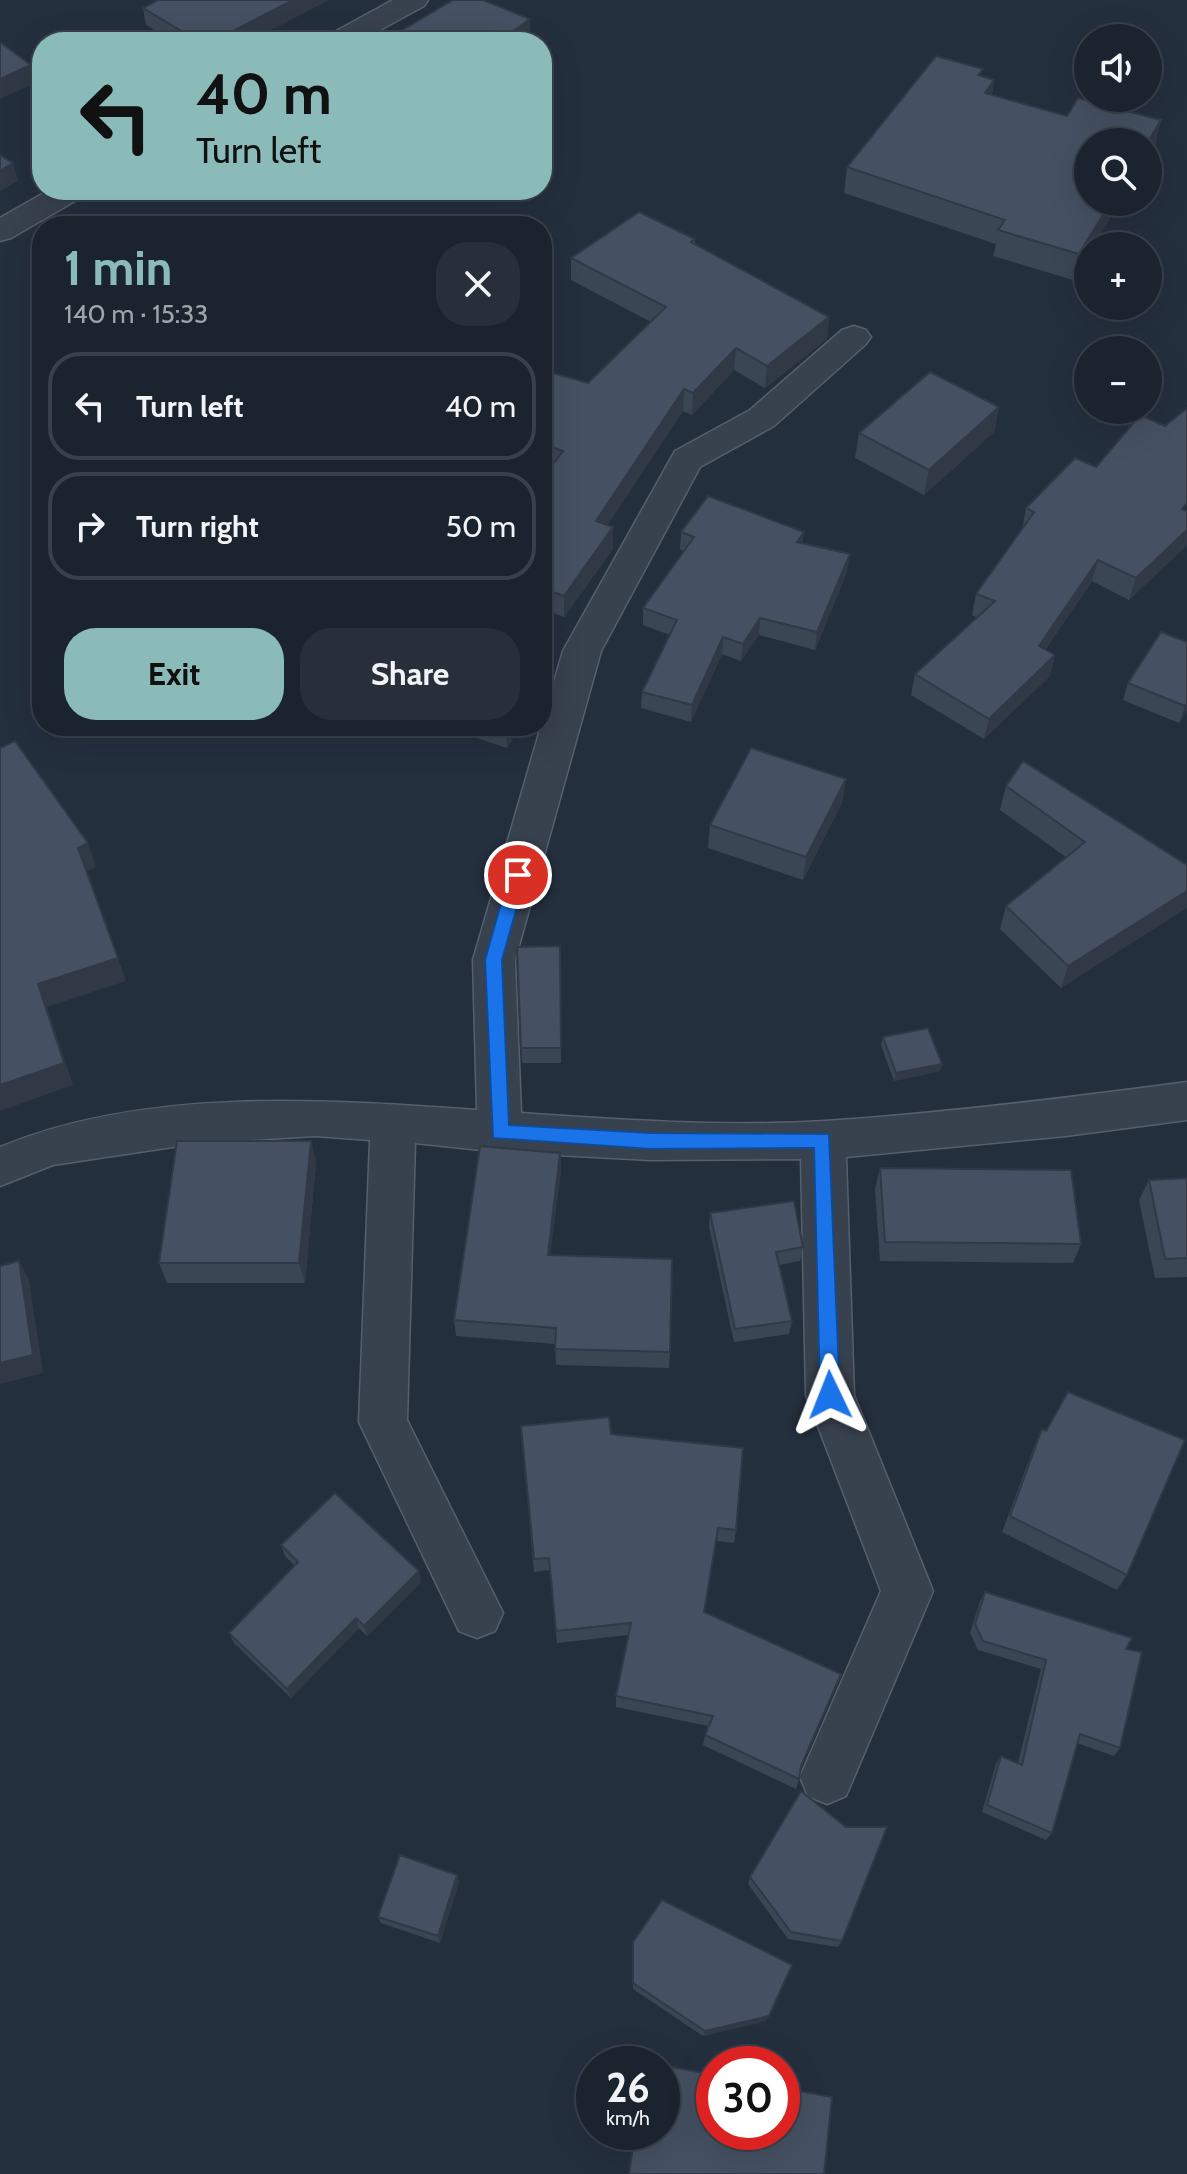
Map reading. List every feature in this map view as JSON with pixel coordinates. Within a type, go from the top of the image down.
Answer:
[{"type":"street","points":[[355,32],[414,0]]},
{"type":"street","points":[[0,231],[54,200]]},
{"type":"street","points":[[500,1133],[494,960],[582,651],[687,459],[762,418],[854,337]]},
{"type":"street","points":[[0,1167],[48,1147],[199,1124],[315,1117],[500,1133],[651,1141],[823,1140],[1066,1117],[1187,1101]]},
{"type":"street","points":[[393,1124],[383,1422],[477,1613]]},
{"type":"street","points":[[823,1140],[830,1395],[907,1591],[827,1777]]},
{"type":"building","points":[[158,0],[293,0],[231,32],[183,32],[143,8]]},
{"type":"building","points":[[453,0],[483,0],[530,19],[512,32],[399,32]]},
{"type":"building","points":[[0,42],[31,65],[0,79]]},
{"type":"building","points":[[936,56],[983,69],[978,75],[994,80],[985,93],[1067,116],[1074,105],[1074,112],[1131,112],[1161,120],[1156,128],[1074,128],[1074,216],[1102,216],[1093,232],[1074,232],[1074,253],[998,230],[1005,220],[847,167]]},
{"type":"building","points":[[0,155],[13,163],[0,171]]},
{"type":"building","points":[[639,212],[695,239],[691,242],[829,317],[767,366],[736,348],[693,393],[684,389],[596,521],[613,527],[564,596],[552,592],[552,465],[563,451],[552,447],[552,373],[588,383],[666,307],[571,258]]},
{"type":"building","points":[[930,372],[999,407],[929,470],[859,433]]},
{"type":"building","points":[[1187,408],[1187,503],[1182,509],[1187,511],[1187,530],[1136,578],[1098,560],[1039,646],[1055,655],[989,719],[915,674],[995,601],[976,594],[1034,512],[1026,508],[1075,458],[1096,467],[1132,424],[1165,426]]},
{"type":"building","points":[[708,496],[804,532],[797,542],[850,554],[817,632],[760,618],[743,644],[723,637],[692,705],[642,692],[677,620],[643,608],[694,537],[681,532]]},
{"type":"building","points":[[1161,632],[1187,642],[1185,706],[1128,683]]},
{"type":"building","points":[[15,741],[88,843],[78,848],[118,958],[38,984],[64,1063],[0,1085],[0,748]]},
{"type":"building","points":[[751,748],[846,779],[806,857],[710,825]]},
{"type":"building","points":[[1023,761],[1187,865],[1187,891],[1068,966],[1006,906],[1085,842],[1006,786]]},
{"type":"building","points":[[560,946],[561,1048],[521,1048],[517,947]]},
{"type":"building","points":[[928,1028],[942,1064],[896,1073],[883,1037]]},
{"type":"building","points":[[177,1141],[311,1141],[299,1263],[159,1263]]},
{"type":"building","points":[[480,1146],[560,1153],[548,1255],[672,1259],[670,1352],[555,1349],[556,1328],[454,1320]]},
{"type":"building","points":[[880,1168],[1071,1170],[1081,1244],[885,1242]]},
{"type":"building","points":[[1187,1178],[1187,1258],[1165,1259],[1149,1180]]},
{"type":"building","points":[[794,1201],[803,1247],[776,1252],[792,1321],[735,1329],[710,1213]]},
{"type":"building","points":[[19,1261],[33,1355],[0,1363],[0,1266]]},
{"type":"building","points":[[1068,1392],[1185,1440],[1127,1575],[1010,1516],[1042,1429],[1046,1431]]},
{"type":"building","points":[[609,1417],[611,1434],[743,1448],[736,1530],[718,1528],[704,1612],[841,1674],[801,1766],[799,1779],[705,1735],[713,1716],[616,1696],[631,1623],[556,1631],[549,1558],[534,1559],[521,1426]]},
{"type":"building","points":[[335,1493],[419,1571],[364,1626],[356,1618],[287,1689],[229,1633],[298,1562],[281,1545]]},
{"type":"building","points":[[985,1592],[1132,1638],[1126,1649],[1142,1652],[1120,1748],[1080,1734],[1052,1833],[987,1805],[1001,1756],[1022,1765],[1046,1660],[983,1641],[975,1624]]},
{"type":"building","points":[[801,1791],[846,1827],[887,1827],[842,1941],[791,1932],[750,1877]]},
{"type":"building","points":[[400,1855],[457,1875],[438,1936],[378,1917]]},
{"type":"building","points":[[662,1900],[792,1965],[769,2016],[705,2031],[633,1983],[633,1942]]},
{"type":"building","points":[[680,2068],[696,2072],[696,2150],[800,2150],[800,2091],[832,2097],[824,2174],[629,2174],[632,2150],[680,2150]]},
{"type":"route","points":[[518,875],[494,960],[500,1133],[651,1141],[823,1140],[830,1395]]}]
